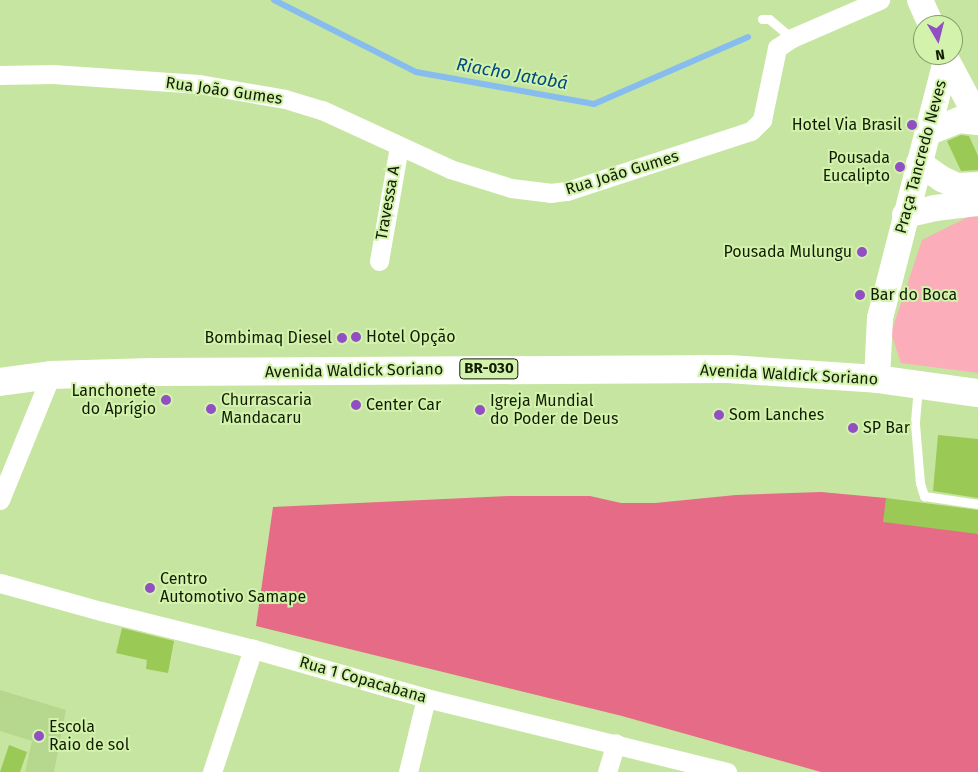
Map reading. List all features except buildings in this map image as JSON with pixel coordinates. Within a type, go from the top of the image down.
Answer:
[{"type":"main road","points":[[920,0],[927,15]]},
{"type":"main road","name":"Praça Tancredo Neves","points":[[864,378],[943,65]]},
{"type":"main road","name":"Praça Tancredo Neves","points":[[949,65],[978,121]]},
{"type":"main road","points":[[927,133],[959,120],[970,119],[978,121]]},
{"type":"main road","points":[[919,163],[957,186],[978,185]]},
{"type":"main road","points":[[905,215],[935,208],[978,203]]},
{"type":"main road","name":"Avenida Waldick Soriano","points":[[0,382],[51,375],[496,369],[728,369],[864,378],[978,393]]},
{"type":"street","name":"Rua João Gumes","points":[[0,75],[53,74],[199,84],[285,99],[322,110],[450,169],[511,188],[550,194],[568,191],[751,131],[762,120],[777,48],[787,34],[880,0]]},
{"type":"street","name":"Travessa A","points":[[379,261],[389,189],[399,146]]},
{"type":"street","points":[[0,500],[51,375]]},
{"type":"street","name":"Rua 1 Copacabana","points":[[0,583],[101,611],[253,649],[426,698],[616,743],[727,772]]},
{"type":"street","points":[[212,772],[253,649]]},
{"type":"street","points":[[408,772],[426,698]]},
{"type":"street","points":[[607,772],[616,743]]},
{"type":"lane","points":[[766,19],[787,34]]},
{"type":"lane","points":[[918,385],[915,424],[920,483],[924,496],[978,504]]},
{"type":"shaded area","points":[[972,215],[978,217],[978,373],[901,363],[891,333],[922,240]]},
{"type":"shaded area","points":[[821,492],[886,498],[978,534],[978,772],[821,772],[622,716],[256,626],[273,507],[508,496],[590,496],[621,503],[655,503],[736,495]]},
{"type":"shaded area","name":"Escola Raio de sol","points":[[0,690],[66,710],[54,772],[25,772],[32,741],[0,731]]},
{"type":"waterway","name":"Riacho Jatobá","points":[[274,0],[416,72],[594,104],[748,37]]},
{"type":"place","name":"Hotel Via Brasil","points":[[912,125]]},
{"type":"place","name":"Pousada Eucalipto","points":[[900,167]]},
{"type":"place","name":"Pousada Mulungu","points":[[862,252]]},
{"type":"place","name":"Bar do Boca","points":[[860,295]]},
{"type":"place","name":"Hotel Opção","points":[[356,337]]},
{"type":"place","name":"Bombimaq Diesel","points":[[342,338]]},
{"type":"place","name":"Lanchonete do Aprígio","points":[[166,400]]},
{"type":"place","name":"Center Car","points":[[356,405]]},
{"type":"place","name":"Churrascaria Mandacaru","points":[[211,409]]},
{"type":"place","name":"Igreja Mundial do Poder de Deus","points":[[480,410]]},
{"type":"place","name":"Som Lanches","points":[[719,415]]},
{"type":"place","name":"SP Bar","points":[[853,428]]},
{"type":"place","name":"Centro Automotivo Samape","points":[[150,588]]},
{"type":"place","name":"Escola Raio de sol","points":[[39,736]]}]
